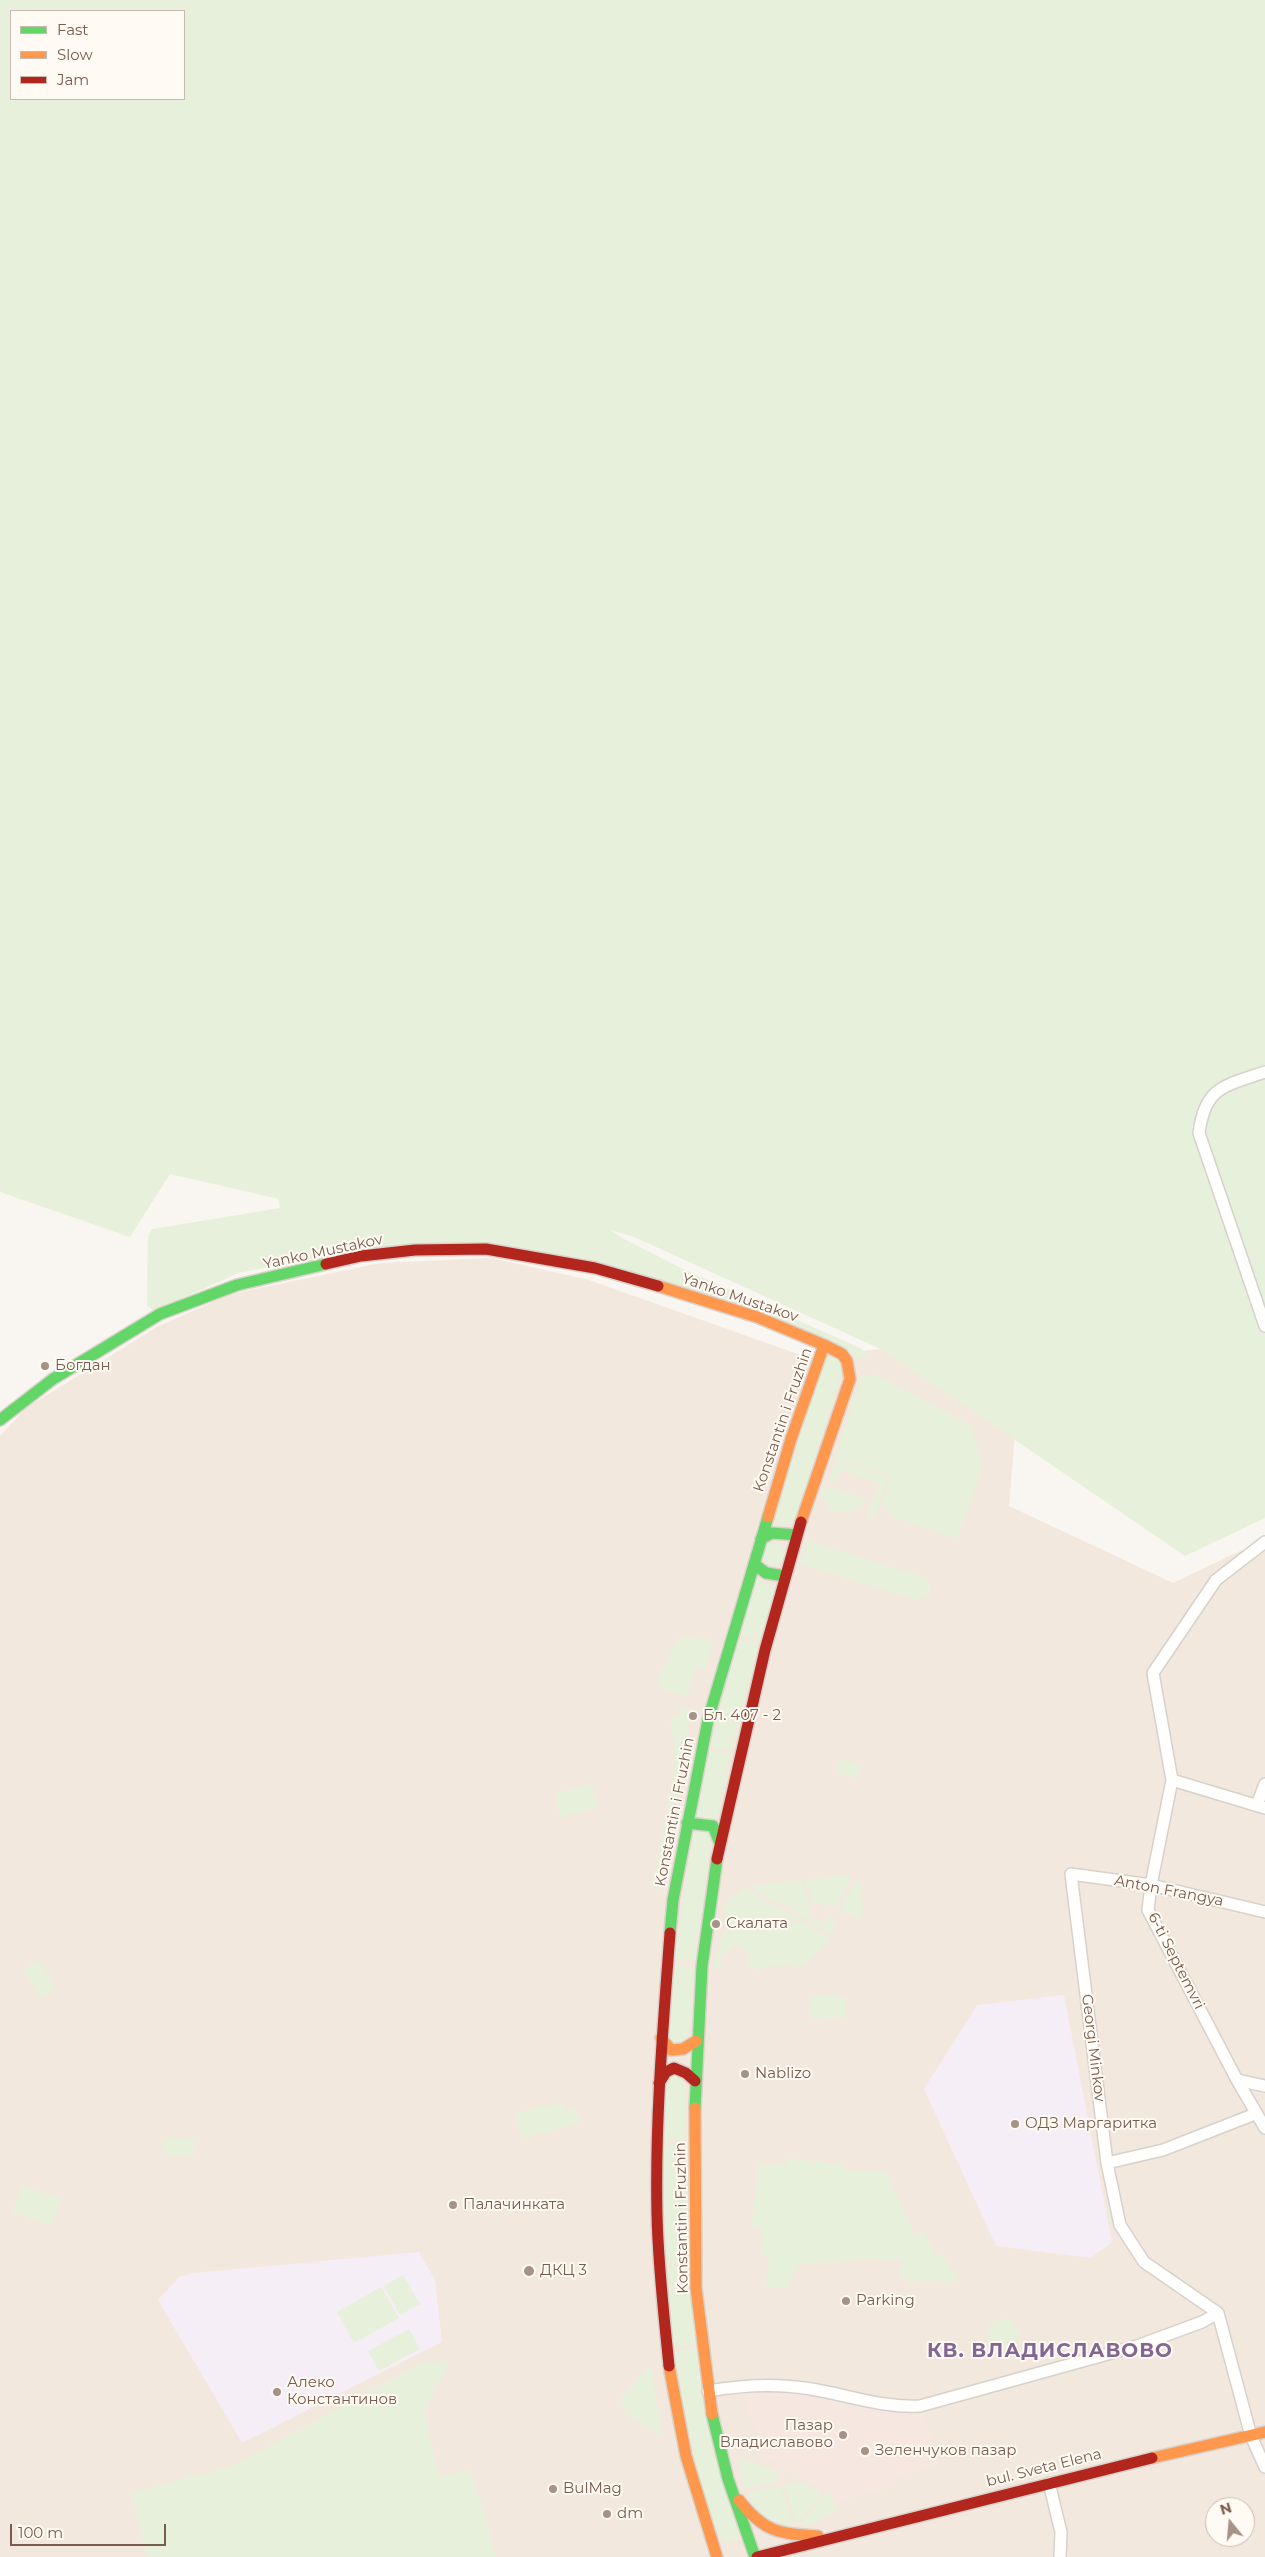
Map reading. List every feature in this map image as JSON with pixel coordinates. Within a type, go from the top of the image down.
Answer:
[{"type":"street","points":[[1265,1072],[1214,1092],[1202,1111],[1199,1132],[1265,1326]]},
{"type":"street","name":"Yanko Mustakov","points":[[0,1420],[53,1379],[160,1314],[236,1285],[361,1256],[415,1250],[486,1249],[595,1268],[757,1317],[824,1345]]},
{"type":"street","name":"Konstantin i Fruzhin","points":[[717,2557],[691,2479],[670,2375],[658,2240],[659,2083],[673,1900],[708,1720],[791,1439],[824,1345],[842,1354],[847,1361],[850,1379],[785,1576],[719,1841],[707,1916],[696,2041],[696,2288],[708,2391],[733,2491],[756,2557]]},
{"type":"street","points":[[761,1539],[768,1534],[778,1532],[797,1535]]},
{"type":"street","points":[[778,1532],[790,1544],[792,1552]]},
{"type":"street","points":[[1265,1542],[1216,1580],[1154,1673],[1172,1780],[1261,1807],[1265,1784]]},
{"type":"street","points":[[754,1564],[766,1573],[785,1576]]},
{"type":"street","name":"6-ti Septemvri","points":[[1172,1780],[1151,1885],[1148,1910],[1255,2114],[1265,2128]]},
{"type":"street","points":[[687,1823],[713,1826],[719,1841]]},
{"type":"street","name":"Anton Frangya","points":[[1072,1874],[1151,1885],[1265,1912]]},
{"type":"street","name":"Georgi Minkov","points":[[1072,1874],[1107,2163],[1120,2225],[1144,2262],[1218,2313]]},
{"type":"street","points":[[661,2038],[671,2050],[683,2049],[696,2041]]},
{"type":"street","points":[[659,2083],[666,2072],[674,2068],[686,2073],[695,2081]]},
{"type":"street","points":[[1237,2080],[1265,2086]]},
{"type":"street","points":[[1107,2163],[1163,2150],[1255,2114]]},
{"type":"street","points":[[708,2391],[741,2385],[805,2388],[896,2407],[920,2406],[1137,2346],[1202,2322],[1218,2313],[1251,2436],[1265,2467]]},
{"type":"street","name":"bul. Sveta Elena","points":[[756,2557],[1049,2483],[1265,2432]]},
{"type":"street","points":[[1049,2483],[1061,2532],[1060,2557]]},
{"type":"street","points":[[733,2491],[761,2525],[778,2534],[832,2537]]},
{"type":"street","points":[[799,2557],[832,2537]]},
{"type":"shaded area","points":[[491,1258],[589,1280],[806,1357],[890,1348],[1015,1435],[1009,1506],[1173,1583],[1265,1539],[1265,2557],[0,2557],[0,1436],[26,1408],[157,1327],[231,1294],[381,1263]]},
{"type":"shaded area","name":"ОДЗ Маргаритка","points":[[1064,1995],[1112,2242],[1091,2258],[996,2246],[924,2089],[977,2005]]},
{"type":"shaded area","name":"Алеко Константинов","points":[[419,2252],[435,2280],[442,2342],[242,2443],[158,2300],[179,2277],[193,2273]]},
{"type":"shaded area","name":"Пазар Владиславово","points":[[768,2389],[803,2390],[870,2407],[925,2415],[938,2465],[894,2477],[896,2486],[836,2501],[832,2488],[825,2490],[762,2456],[744,2393]]},
{"type":"green space","points":[[0,0],[1265,0],[1265,1518],[1185,1556],[885,1351],[632,1236],[610,1230],[683,1269],[860,1348],[870,1356],[858,1359],[849,1351],[672,1287],[485,1247],[356,1251],[238,1273],[155,1311],[147,1306],[148,1236],[152,1229],[280,1208],[279,1199],[170,1174],[130,1237],[0,1192]]},
{"type":"green space","points":[[829,1356],[835,1356],[843,1368],[796,1518],[791,1523],[782,1524],[775,1517],[820,1364]]},
{"type":"green space","points":[[875,1374],[972,1426],[983,1467],[957,1539],[892,1516],[883,1503],[890,1475],[835,1458],[860,1380],[864,1376]]},
{"type":"green space","points":[[839,1461],[888,1477],[879,1508],[873,1518],[866,1516],[880,1483],[842,1470],[837,1482],[829,1478],[835,1462]]},
{"type":"green space","points":[[824,1486],[867,1499],[855,1510],[840,1512],[829,1510],[821,1496]]},
{"type":"green space","points":[[807,1541],[927,1578],[932,1589],[925,1598],[917,1600],[800,1564]]},
{"type":"green space","points":[[773,1543],[781,1546],[784,1554],[781,1562],[773,1565],[765,1562],[762,1554],[765,1546]]},
{"type":"green space","points":[[755,1578],[768,1586],[776,1586],[760,1639],[740,1636]]},
{"type":"green space","points":[[679,1637],[710,1639],[713,1645],[705,1668],[697,1666],[687,1696],[661,1689],[657,1679]]},
{"type":"green space","points":[[739,1641],[759,1642],[731,1751],[710,1746]]},
{"type":"green space","points":[[680,1705],[690,1709],[683,1769],[661,1891],[655,1889],[654,1879],[676,1760],[670,1718],[678,1717]]},
{"type":"green space","points":[[710,1751],[730,1754],[716,1823],[695,1820]]},
{"type":"green space","points":[[840,1759],[862,1765],[857,1779],[836,1772]]},
{"type":"green space","points":[[592,1785],[598,1808],[560,1817],[555,1793]]},
{"type":"green space","points":[[706,1829],[711,1838],[695,1961],[675,1958],[693,1834],[696,1830]]},
{"type":"green space","points":[[846,1875],[851,1879],[836,1907],[813,1903],[805,1880]]},
{"type":"green space","points":[[860,1879],[863,1911],[857,1921],[853,1914],[841,1913],[847,1894]]},
{"type":"green space","points":[[801,1880],[809,1902],[809,1916],[823,1923],[832,1915],[835,1924],[832,1935],[800,1915],[791,1907],[767,1898],[752,1886]]},
{"type":"green space","points":[[744,1887],[750,1889],[769,1904],[801,1919],[755,1918],[738,1922],[731,1927],[724,1925],[725,1904]]},
{"type":"green space","points":[[747,1921],[803,1922],[830,1938],[828,1944],[798,1970],[793,1964],[789,1967],[785,1962],[778,1968],[774,1964],[769,1968],[767,1965],[760,1971],[747,1967],[744,1963],[750,1957],[738,1943],[719,1959],[723,1964],[713,1972],[723,1931],[730,1932]]},
{"type":"green space","points":[[38,1960],[57,1987],[41,1998],[22,1970]]},
{"type":"green space","points":[[676,1965],[694,1968],[689,2036],[683,2043],[673,2042],[667,2034]]},
{"type":"green space","points":[[810,1995],[846,1997],[845,2019],[809,2017]]},
{"type":"green space","points":[[672,2075],[683,2078],[686,2085],[686,2139],[664,2141],[664,2084]]},
{"type":"green space","points":[[563,2103],[565,2111],[576,2108],[580,2124],[521,2138],[516,2112]]},
{"type":"green space","points":[[194,2138],[194,2155],[164,2156],[163,2139]]},
{"type":"green space","points":[[685,2144],[687,2263],[666,2264],[663,2145]]},
{"type":"green space","points":[[788,2158],[844,2165],[844,2170],[887,2173],[915,2235],[924,2231],[937,2256],[943,2254],[958,2281],[910,2282],[900,2277],[902,2260],[858,2258],[848,2262],[803,2263],[794,2273],[787,2288],[766,2288],[769,2257],[760,2256],[763,2229],[751,2227],[759,2163],[787,2165]]},
{"type":"green space","points":[[22,2186],[62,2199],[52,2225],[11,2212]]},
{"type":"green space","points":[[688,2265],[695,2344],[673,2347],[668,2267]]},
{"type":"green space","points":[[403,2275],[420,2304],[400,2315],[384,2286]]},
{"type":"green space","points":[[381,2287],[399,2318],[354,2343],[337,2312]]},
{"type":"green space","points":[[1003,2319],[1009,2320],[1014,2324],[1018,2329],[1018,2341],[1014,2346],[1009,2350],[1003,2351],[997,2350],[992,2346],[988,2341],[987,2335],[988,2329],[992,2324],[997,2320]]},
{"type":"green space","points":[[409,2329],[420,2349],[379,2371],[368,2351]]},
{"type":"green space","points":[[696,2348],[724,2489],[739,2535],[737,2541],[725,2543],[717,2531],[701,2483],[687,2422],[674,2351]]},
{"type":"green space","points":[[423,2362],[450,2362],[425,2409],[438,2477],[470,2470],[485,2513],[496,2557],[147,2557],[131,2493],[233,2466]]},
{"type":"green space","points":[[651,2365],[662,2437],[624,2412],[621,2397]]},
{"type":"green space","points":[[737,2457],[776,2471],[779,2481],[746,2489]]},
{"type":"green space","points":[[798,2482],[822,2493],[796,2524],[784,2485]]},
{"type":"green space","points":[[781,2486],[794,2527],[765,2517],[755,2507],[748,2493]]},
{"type":"green space","points":[[830,2493],[837,2511],[813,2523],[798,2525],[825,2494]]},
{"type":"traffic: fast","points":[[0,1420],[53,1379],[160,1314],[237,1285],[326,1264]]},
{"type":"traffic: fast","points":[[670,1933],[673,1900],[708,1720],[768,1517]]},
{"type":"traffic: fast","points":[[761,1539],[772,1533],[797,1535]]},
{"type":"traffic: fast","points":[[754,1564],[766,1573],[785,1576]]},
{"type":"traffic: fast","points":[[687,1823],[713,1826],[719,1841]]},
{"type":"traffic: fast","points":[[695,2108],[702,1966],[717,1859]]},
{"type":"traffic: fast","points":[[712,2414],[728,2479],[755,2557]]},
{"type":"traffic: slow","points":[[658,1286],[757,1317],[824,1345],[842,1354],[847,1361],[850,1379],[801,1522]]},
{"type":"traffic: slow","points":[[768,1517],[791,1439],[824,1345]]},
{"type":"traffic: slow","points":[[661,2038],[671,2050],[683,2049],[696,2041]]},
{"type":"traffic: slow","points":[[695,2108],[696,2288],[712,2414]]},
{"type":"traffic: slow","points":[[669,2366],[686,2456],[717,2557]]},
{"type":"traffic: slow","points":[[1152,2458],[1265,2432]]},
{"type":"traffic: slow","points":[[739,2500],[756,2519],[773,2529],[793,2534],[818,2536]]},
{"type":"traffic: jam","points":[[326,1264],[361,1256],[415,1250],[486,1249],[595,1268],[658,1286]]},
{"type":"traffic: jam","points":[[717,1859],[765,1650],[801,1522]]},
{"type":"traffic: jam","points":[[669,2366],[659,2252],[657,2144],[670,1933]]},
{"type":"traffic: jam","points":[[659,2083],[666,2072],[674,2068],[686,2073],[695,2081]]},
{"type":"traffic: jam","points":[[757,2557],[1152,2458]]},
{"type":"place","name":"Богдан","points":[[45,1366]]},
{"type":"place","name":"Бл. 407 - 2","points":[[693,1716]]},
{"type":"place","name":"Скалата","points":[[716,1924]]},
{"type":"place","name":"Nablizo","points":[[745,2074]]},
{"type":"place","name":"ОДЗ Маргаритка","points":[[1015,2124]]},
{"type":"place","name":"Палачинката","points":[[453,2205]]},
{"type":"place","name":"ДКЦ 3","points":[[529,2271]]},
{"type":"place","name":"Parking","points":[[846,2301]]},
{"type":"place","name":"Алеко Константинов","points":[[277,2392]]},
{"type":"place","name":"Пазар Владиславово","points":[[843,2435]]},
{"type":"place","name":"Зеленчуков пазар","points":[[865,2451]]},
{"type":"place","name":"BulMag","points":[[553,2489]]},
{"type":"place","name":"dm","points":[[607,2514]]},
{"type":"district","name":"КВ. ВЛАДИСЛАВОВО","points":[[1050,2351]]}]
